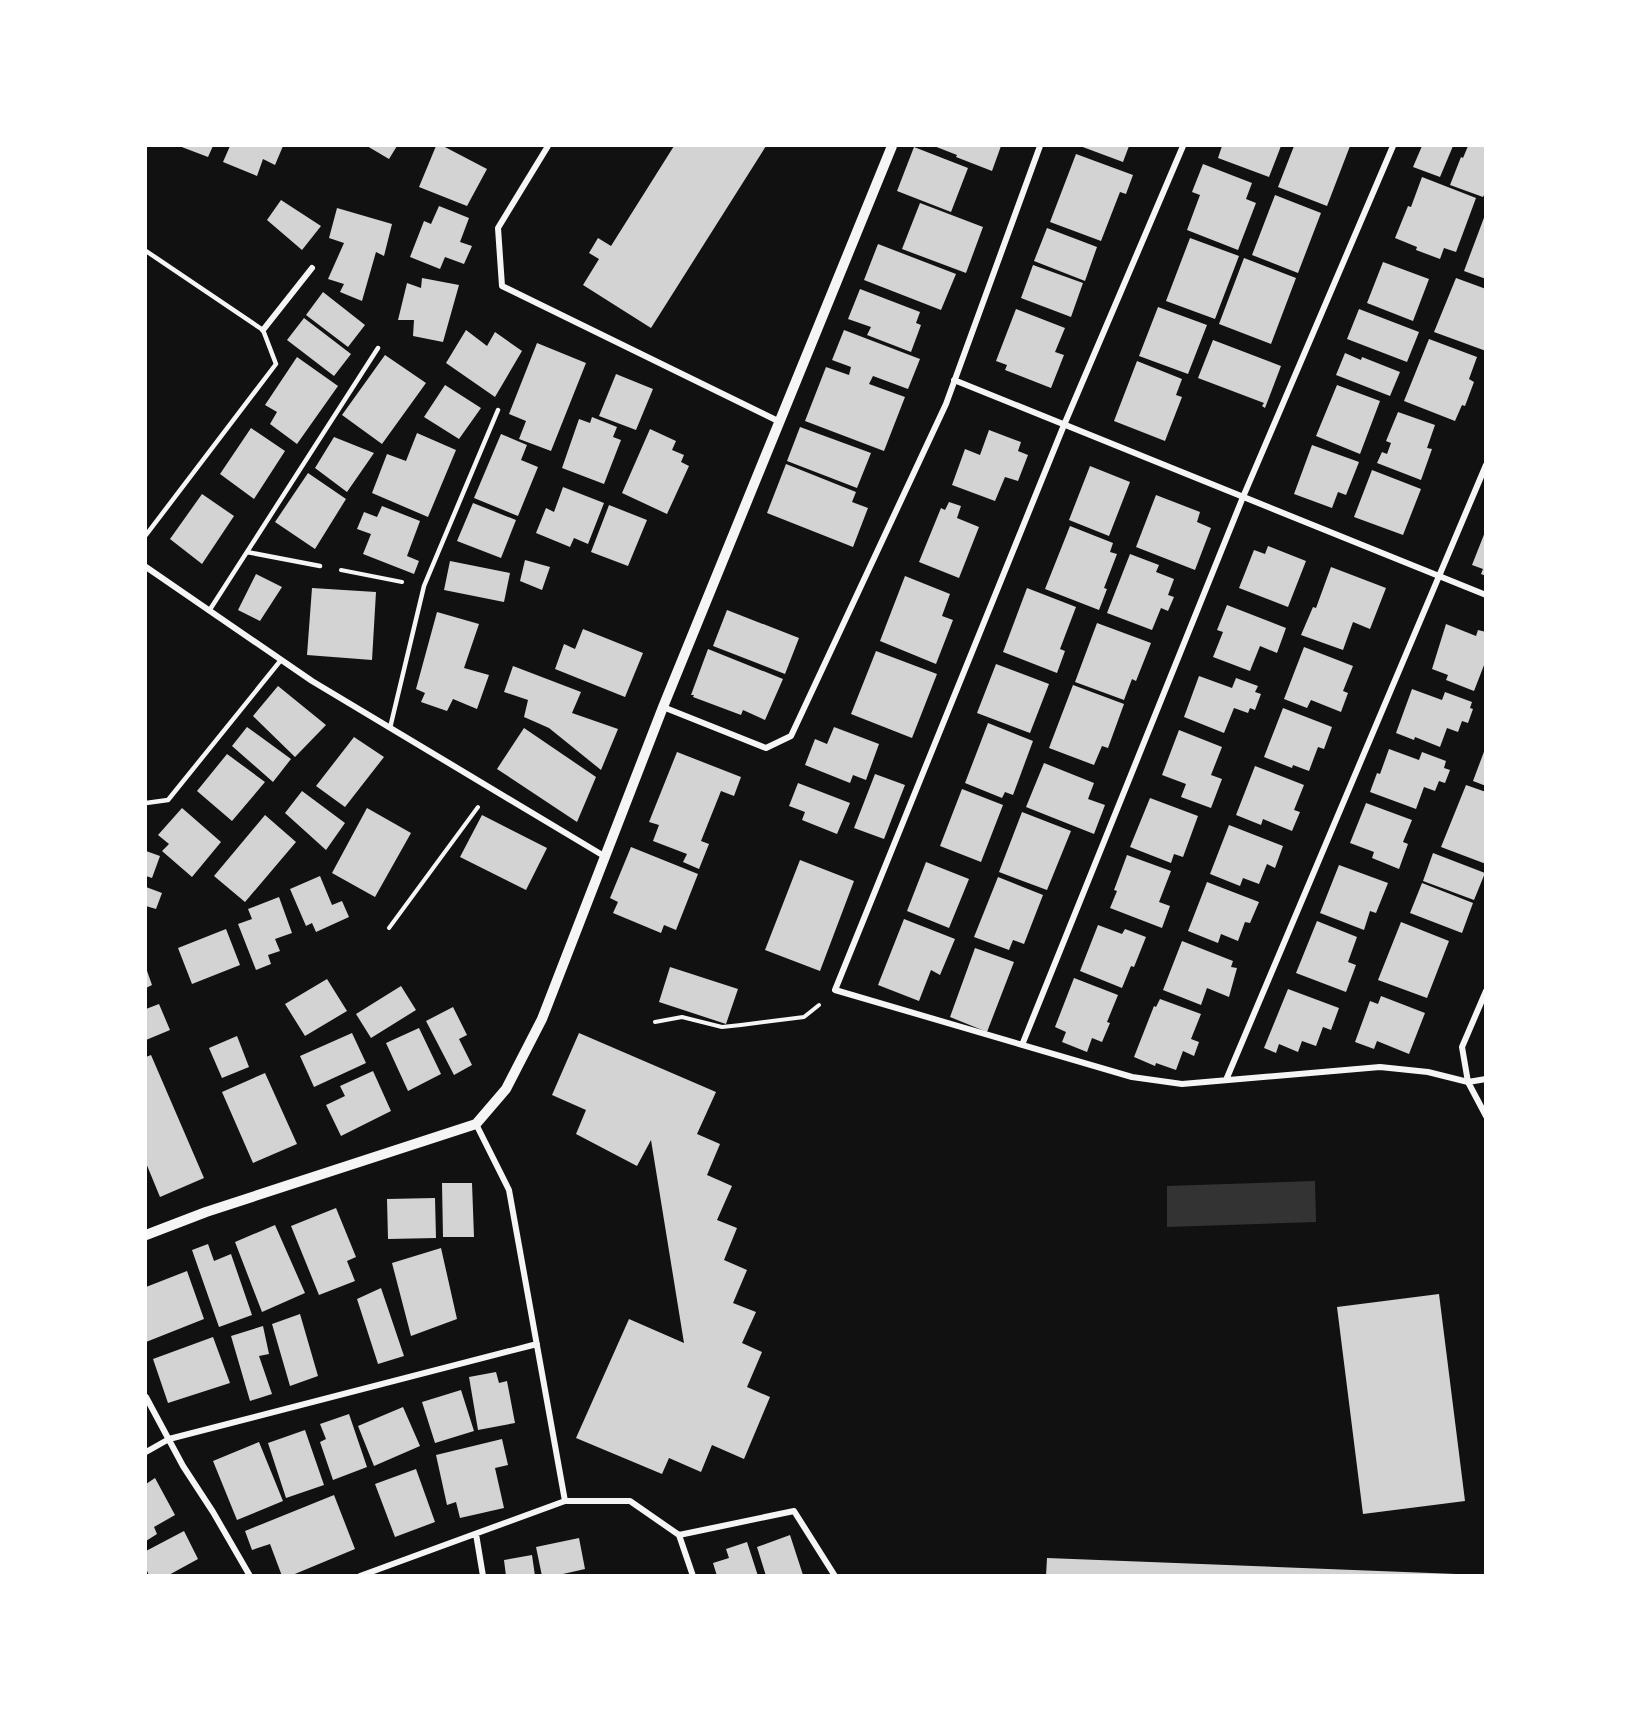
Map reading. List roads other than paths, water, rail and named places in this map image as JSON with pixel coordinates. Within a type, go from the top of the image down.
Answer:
[{"type":"street","points":[[548,146],[498,228],[502,286],[780,422]]},
{"type":"street","points":[[146,1235],[206,1212],[476,1124],[506,1089],[542,1019],[663,707],[892,146]]},
{"type":"street","points":[[663,707],[766,748],[791,736],[946,404],[1040,146]]},
{"type":"street","points":[[1183,146],[1064,424],[835,990],[1132,1077],[1182,1084],[1380,1067],[1428,1072],[1468,1082],[1485,1078]]},
{"type":"street","points":[[1022,1045],[1243,497],[1393,146]]},
{"type":"street","points":[[263,330],[312,268]]},
{"type":"street","points":[[954,380],[1485,595]]},
{"type":"street","points":[[1226,1080],[1485,465]]},
{"type":"street","points":[[146,567],[312,681],[604,856]]},
{"type":"street","points":[[1485,991],[1462,1047],[1468,1082],[1485,1116]]},
{"type":"street","points":[[476,1124],[509,1190],[565,1502]]},
{"type":"street","points":[[146,1452],[169,1439],[537,1344]]},
{"type":"street","points":[[146,1397],[250,1575]]},
{"type":"street","points":[[360,1575],[565,1502],[630,1501],[679,1535],[693,1575]]},
{"type":"street","points":[[679,1535],[794,1511],[835,1575]]},
{"type":"street","points":[[476,1534],[483,1575]]},
{"type":"lane","points":[[146,250],[263,330],[276,364],[146,535]]},
{"type":"lane","points":[[209,611],[378,348]]},
{"type":"lane","points":[[390,728],[424,586],[498,410]]},
{"type":"lane","points":[[247,552],[320,566]]},
{"type":"lane","points":[[146,803],[168,800],[281,660]]}]
